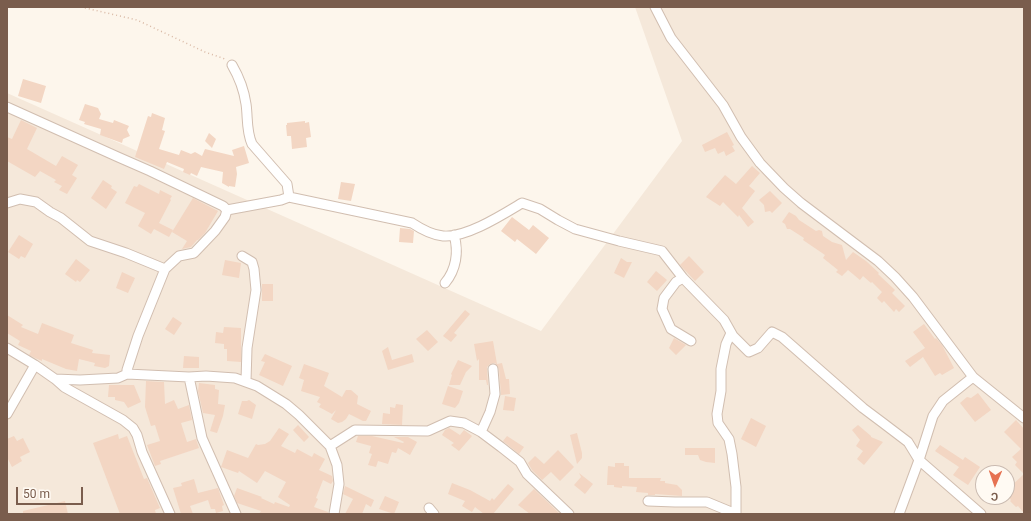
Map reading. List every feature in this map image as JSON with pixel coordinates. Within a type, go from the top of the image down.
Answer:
[{"type":"street","points":[[655,7],[671,38],[723,105],[741,136],[760,163],[801,203],[878,261],[895,277],[913,297],[973,377],[1024,418]]},
{"type":"street","points":[[232,65],[243,90],[246,104],[249,137],[252,144],[287,184],[289,197]]},
{"type":"street","points":[[8,109],[157,174],[223,206],[227,210]]},
{"type":"street","points":[[227,210],[281,200],[289,197],[412,223],[443,236],[464,232],[498,217],[522,203],[540,209],[575,228],[619,241],[662,251],[684,278],[724,320],[731,333],[749,352],[758,348],[772,332],[782,337],[882,424],[908,442],[919,460],[981,514]]},
{"type":"street","points":[[7,204],[20,199],[36,202],[61,218],[90,241],[126,253],[165,269]]},
{"type":"street","points":[[128,374],[127,370],[138,336],[165,269],[179,256],[194,253],[215,231],[225,217],[227,210]]},
{"type":"street","points":[[445,283],[450,277],[454,266],[456,243],[454,235]]},
{"type":"street","points":[[242,256],[252,262],[256,290],[247,348],[246,381]]},
{"type":"street","points":[[684,278],[676,282],[664,298],[662,309],[671,329],[691,341]]},
{"type":"street","points":[[648,501],[707,502],[736,514],[736,487],[732,454],[729,439],[718,423],[717,414],[721,391],[721,368],[726,344],[731,333]]},
{"type":"street","points":[[7,348],[35,365],[64,387],[123,420],[133,428],[137,435],[142,452],[170,514]]},
{"type":"street","points":[[7,414],[35,365]]},
{"type":"street","points":[[481,432],[490,412],[495,394],[493,369]]},
{"type":"street","points":[[55,379],[80,380],[118,378],[128,374],[189,377],[206,376],[235,378],[246,381],[271,394],[290,408],[330,446],[337,465],[339,479],[334,514]]},
{"type":"street","points":[[189,377],[202,438],[236,514]]},
{"type":"street","points":[[899,514],[933,416],[943,401],[973,377]]},
{"type":"street","points":[[330,446],[355,430],[428,431],[450,421],[464,423],[481,432],[520,462],[527,474],[569,514]]},
{"type":"path","points":[[80,7],[137,20],[205,52],[227,59],[232,65]]},
{"type":"shaded area","points":[[635,7],[1024,7],[1024,514],[7,514],[7,93],[541,331],[682,141]]},
{"type":"building","points":[[23,79],[46,86],[41,103],[18,96]]},
{"type":"building","points":[[85,104],[98,108],[101,114],[99,119],[113,123],[114,120],[129,126],[127,130],[130,136],[123,139],[122,143],[100,135],[101,129],[84,124],[85,122],[79,120]]},
{"type":"building","points":[[152,113],[165,118],[162,130],[165,131],[159,149],[179,155],[181,150],[191,154],[195,152],[202,156],[205,149],[234,156],[232,150],[244,146],[249,163],[236,167],[237,174],[235,187],[229,187],[222,183],[223,172],[201,167],[197,176],[191,173],[190,175],[183,172],[184,169],[167,162],[164,169],[135,157],[148,116],[151,117]]},
{"type":"building","points":[[21,120],[37,128],[27,149],[56,166],[62,156],[78,165],[72,175],[77,178],[67,194],[59,190],[62,186],[54,182],[56,180],[40,171],[35,177],[7,161],[7,137],[12,139]]},
{"type":"building","points":[[305,121],[305,123],[309,122],[311,137],[306,138],[307,147],[292,149],[291,136],[287,136],[286,125],[287,123]]},
{"type":"building","points":[[727,132],[734,145],[732,146],[735,151],[726,156],[724,151],[718,154],[715,148],[705,152],[702,145]]},
{"type":"building","points":[[209,133],[216,139],[212,148],[205,141]]},
{"type":"building","points":[[752,166],[760,173],[749,186],[755,191],[742,208],[754,222],[748,227],[739,215],[738,217],[723,202],[720,206],[706,197],[725,175],[736,184]]},
{"type":"building","points":[[103,180],[112,186],[111,188],[117,192],[106,209],[91,198]]},
{"type":"building","points":[[341,182],[355,184],[351,201],[338,199]]},
{"type":"building","points":[[139,184],[159,194],[160,190],[172,196],[159,223],[173,230],[169,237],[154,229],[151,234],[138,226],[145,213],[125,203],[134,186],[137,187]]},
{"type":"building","points":[[770,191],[782,203],[772,213],[770,211],[765,212],[764,205],[759,200]]},
{"type":"building","points":[[193,198],[218,211],[205,233],[191,247],[182,249],[187,241],[172,232]]},
{"type":"building","points":[[789,212],[816,231],[822,231],[823,236],[832,242],[842,245],[846,260],[853,252],[866,261],[895,290],[892,293],[905,306],[899,312],[896,309],[894,312],[884,301],[882,303],[877,298],[882,292],[872,282],[871,283],[863,276],[860,280],[848,270],[842,276],[836,272],[838,270],[823,258],[825,255],[803,240],[804,238],[790,229],[787,229],[785,224],[782,222]]},
{"type":"building","points":[[512,217],[529,230],[533,225],[549,238],[536,254],[517,239],[515,242],[501,231]]},
{"type":"building","points":[[400,228],[414,231],[413,243],[399,242]]},
{"type":"building","points":[[19,235],[33,244],[25,258],[21,256],[19,259],[8,252]]},
{"type":"building","points":[[689,256],[704,272],[695,281],[680,265]]},
{"type":"building","points":[[621,258],[627,262],[632,262],[624,278],[614,273]]},
{"type":"building","points":[[76,259],[90,270],[80,282],[77,280],[76,282],[65,274]]},
{"type":"building","points":[[225,260],[241,263],[239,278],[222,275]]},
{"type":"building","points":[[656,271],[667,280],[657,291],[647,282]]},
{"type":"building","points":[[122,272],[135,278],[128,293],[116,288]]},
{"type":"building","points":[[262,284],[273,284],[273,301],[262,301]]},
{"type":"building","points":[[465,310],[470,314],[454,333],[457,335],[451,342],[443,336]]},
{"type":"building","points":[[7,315],[23,325],[21,327],[38,334],[42,323],[74,335],[71,343],[93,350],[92,353],[110,355],[109,366],[105,368],[94,366],[95,363],[79,359],[77,371],[66,369],[42,359],[42,361],[29,355],[31,351],[18,345],[20,341],[7,333]]},
{"type":"building","points":[[173,317],[182,323],[174,335],[165,329]]},
{"type":"building","points":[[924,324],[935,339],[936,338],[942,345],[954,368],[942,375],[940,373],[935,376],[923,357],[910,367],[905,361],[925,348],[913,332]]},
{"type":"building","points":[[224,327],[241,328],[241,362],[227,361],[227,349],[224,349],[224,344],[215,343],[216,332],[223,333]]},
{"type":"building","points":[[427,330],[438,342],[428,351],[416,339]]},
{"type":"building","points":[[674,338],[686,345],[676,355],[669,348]]},
{"type":"building","points":[[493,341],[497,364],[502,363],[506,379],[509,379],[510,394],[501,395],[499,369],[495,363],[490,364],[487,367],[488,385],[486,380],[479,380],[479,359],[477,361],[474,344]]},
{"type":"building","points":[[388,347],[392,360],[412,354],[414,362],[388,370],[382,351]]},
{"type":"building","points":[[265,354],[292,366],[283,386],[259,375],[265,362],[261,361]]},
{"type":"building","points":[[184,356],[199,357],[199,368],[183,368]]},
{"type":"building","points":[[458,360],[472,366],[466,372],[460,385],[449,385],[451,374]]},
{"type":"building","points":[[304,364],[329,373],[324,386],[342,397],[346,390],[351,390],[358,396],[357,404],[371,411],[366,421],[349,414],[342,422],[338,423],[331,419],[336,410],[332,414],[319,407],[321,404],[317,402],[320,397],[301,391],[304,380],[299,378]]},
{"type":"building","points":[[146,381],[164,382],[165,404],[174,400],[178,409],[189,405],[192,420],[181,423],[187,442],[196,439],[199,448],[160,461],[161,464],[155,466],[147,445],[160,441],[155,425],[151,426],[145,407]]},
{"type":"building","points":[[199,383],[215,385],[215,389],[219,390],[218,404],[225,405],[217,433],[210,431],[215,415],[203,413],[198,391]]},
{"type":"building","points":[[109,385],[134,385],[141,402],[128,408],[124,402],[115,400],[115,397],[108,397]]},
{"type":"building","points":[[448,386],[463,391],[459,403],[455,408],[442,404]]},
{"type":"building","points":[[978,393],[991,410],[975,422],[960,403],[967,397],[971,398]]},
{"type":"building","points":[[505,396],[516,398],[514,411],[503,410]]},
{"type":"building","points":[[249,400],[256,405],[252,419],[238,414],[242,401]]},
{"type":"building","points":[[396,404],[403,405],[402,425],[382,424],[383,413],[390,414],[390,407],[395,408]]},
{"type":"building","points":[[751,418],[766,426],[756,447],[741,439]]},
{"type":"building","points":[[1016,420],[1024,429],[1024,474],[1015,465],[1017,462],[1012,457],[1021,449],[1004,432]]},
{"type":"building","points":[[298,425],[309,437],[304,442],[293,430]]},
{"type":"building","points":[[858,425],[871,437],[883,442],[864,465],[857,459],[863,451],[856,446],[860,440],[852,430]]},
{"type":"building","points":[[279,428],[289,434],[281,446],[295,453],[297,449],[312,457],[314,453],[325,459],[319,470],[332,476],[333,481],[331,484],[323,480],[316,498],[318,499],[314,507],[328,512],[328,514],[259,514],[261,511],[237,503],[234,496],[237,488],[262,497],[261,498],[274,504],[275,502],[289,507],[290,505],[278,497],[286,482],[265,471],[257,483],[239,471],[238,473],[221,467],[227,450],[248,458],[256,444],[265,444],[270,441]]},
{"type":"building","points":[[449,428],[460,435],[464,430],[472,436],[459,451],[451,445],[454,443],[442,435],[445,430]]},
{"type":"building","points":[[577,433],[582,458],[577,464],[570,435]]},
{"type":"building","points":[[118,434],[119,439],[127,436],[144,479],[147,478],[160,508],[155,510],[156,514],[120,514],[93,443]]},
{"type":"building","points":[[14,436],[17,441],[23,438],[30,452],[20,457],[22,461],[12,467],[7,457],[7,439]]},
{"type":"building","points":[[358,436],[372,436],[403,443],[404,442],[394,437],[408,437],[417,442],[410,455],[398,448],[396,453],[392,452],[388,464],[378,461],[376,467],[368,465],[372,454],[369,453],[371,446],[356,442]]},
{"type":"building","points":[[507,436],[524,447],[519,454],[503,441]]},
{"type":"building","points":[[940,445],[963,460],[965,457],[977,465],[975,465],[975,474],[968,485],[953,475],[959,467],[935,451]]},
{"type":"building","points":[[685,448],[715,448],[715,463],[700,460],[698,455],[685,455]]},
{"type":"building","points":[[558,450],[574,467],[560,481],[551,472],[542,480],[532,470],[528,463],[535,456],[544,464]]},
{"type":"building","points":[[615,463],[624,463],[624,466],[629,466],[629,478],[661,478],[660,481],[677,485],[682,490],[682,496],[655,494],[648,495],[648,493],[636,492],[637,487],[622,486],[622,488],[614,487],[614,485],[607,485],[608,466],[615,467]]},
{"type":"building","points":[[579,473],[593,484],[585,494],[574,485],[581,477]]},
{"type":"building","points":[[1024,474],[1024,513],[1018,506],[1016,507],[1014,505],[1015,482]]},
{"type":"building","points":[[194,479],[198,493],[218,488],[224,505],[222,506],[223,511],[216,513],[215,509],[211,509],[208,500],[190,506],[193,514],[181,514],[173,488],[182,486],[181,483]]},
{"type":"building","points":[[452,483],[470,490],[490,501],[492,498],[494,500],[508,484],[514,489],[493,514],[484,514],[475,507],[472,512],[462,506],[465,501],[448,494]]},
{"type":"building","points":[[345,486],[374,500],[371,507],[366,504],[362,514],[345,514],[353,499],[343,494]]},
{"type":"building","points":[[534,489],[560,514],[530,514],[518,505]]},
{"type":"building","points":[[385,496],[399,502],[394,514],[379,509]]},
{"type":"building","points":[[65,501],[68,514],[23,514],[23,511]]}]
